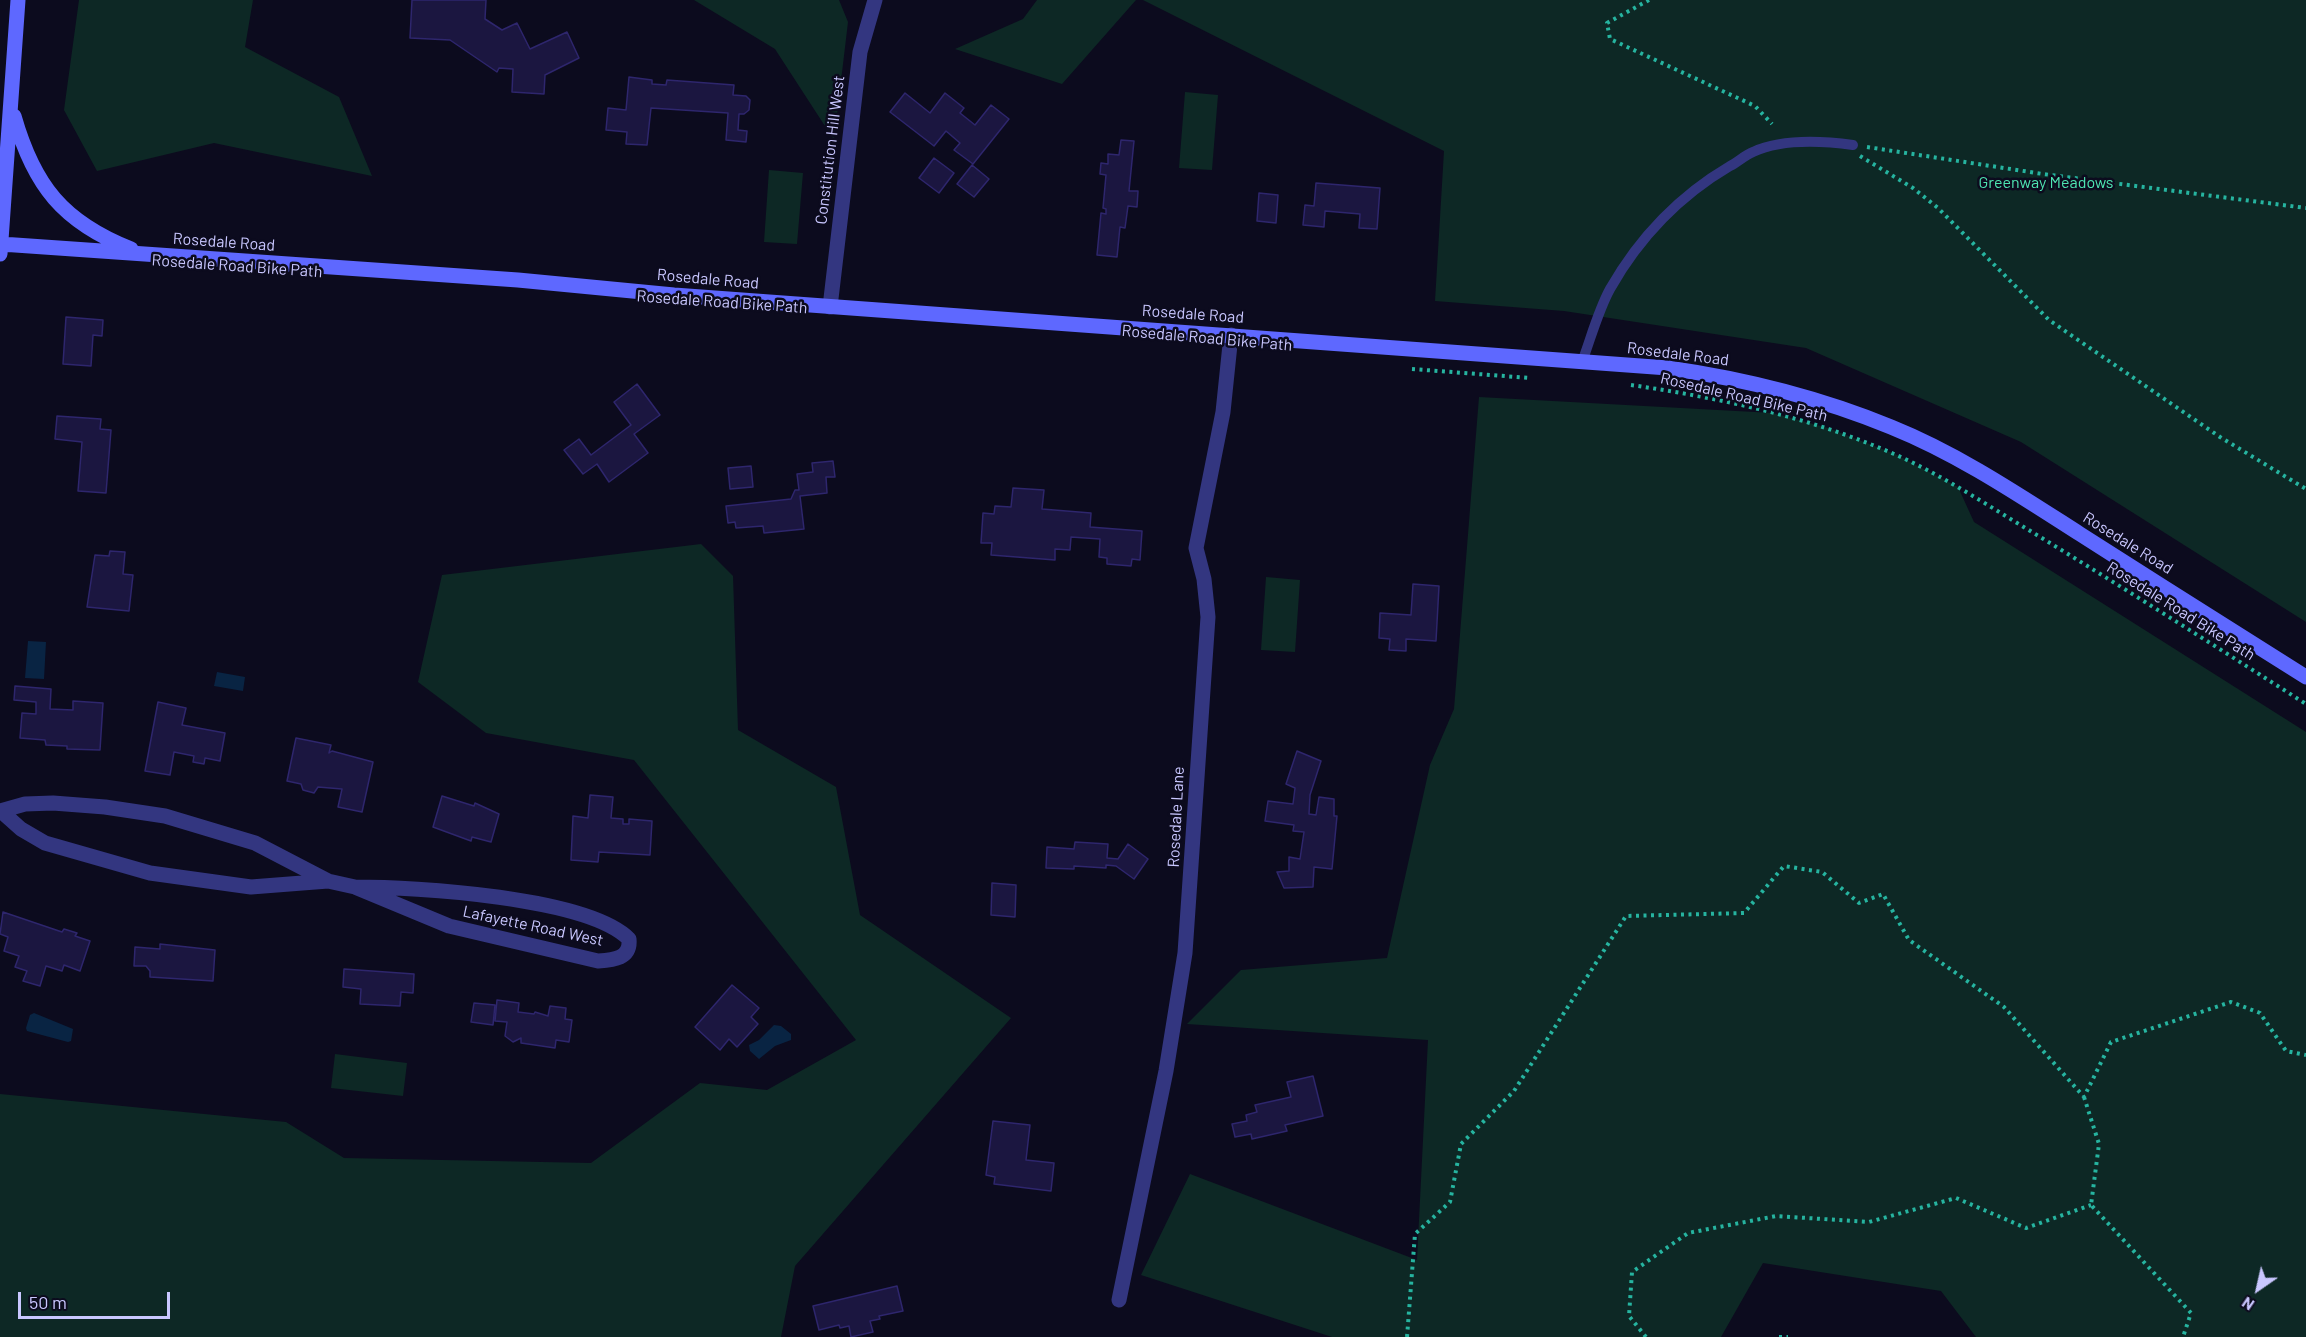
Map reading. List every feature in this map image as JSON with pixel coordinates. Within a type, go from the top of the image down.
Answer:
[{"type":"street","points":[[0,248],[18,0]]},
{"type":"street","name":"Constitution Hill West","points":[[830,307],[860,52],[875,0]]},
{"type":"street","points":[[11,107],[32,166],[54,200],[74,219],[96,234],[151,255]]},
{"type":"street","name":"Rosedale Road","points":[[0,248],[151,255],[518,280],[830,307],[1668,368],[1722,376],[1776,388],[1841,408],[1942,451],[1998,482],[2306,677]]},
{"type":"street","name":"Rosedale Lane","points":[[1119,1300],[1166,1071],[1185,953],[1208,617],[1204,579],[1196,548],[1223,412],[1231,335]]},
{"type":"street","name":"Lafayette Road West","points":[[0,811],[25,804],[53,803],[105,807],[165,816],[255,843],[328,881],[355,887],[449,926],[598,961],[615,960],[625,955],[630,946],[629,939],[618,928],[568,911],[448,891],[407,887],[355,887]]},
{"type":"street","name":"Lafayette Road West","points":[[0,811],[21,830],[45,843],[150,873],[251,887],[328,881]]},
{"type":"lane","points":[[1582,362],[1609,292],[1633,252],[1666,214],[1699,185],[1754,151],[1796,143],[1828,141],[1852,148]]},
{"type":"path","points":[[1649,0],[1607,23],[1610,39],[1755,106],[1772,124]]},
{"type":"path","points":[[1852,148],[2306,208]]},
{"type":"path","points":[[1852,148],[1913,188],[1938,208],[2049,320],[2211,431],[2306,489]]},
{"type":"path","points":[[1400,368],[1536,378]]},
{"type":"path","name":"Rosedale Road Bike Path","points":[[1624,384],[1687,393],[1773,413],[1828,428],[1895,454],[1958,487],[2062,550],[2306,704]]},
{"type":"path","points":[[1407,1337],[1415,1234],[1450,1202],[1461,1144],[1514,1091],[1626,916],[1744,913],[1784,866],[1821,872],[1859,903],[1883,894],[1909,940],[2004,1007],[2084,1097],[2098,1144],[2091,1205],[2191,1313],[2183,1337]]},
{"type":"path","points":[[2084,1097],[2111,1042],[2231,1002],[2260,1013],[2286,1051],[2306,1055]]},
{"type":"path","points":[[1646,1337],[1629,1316],[1632,1272],[1688,1233],[1776,1216],[1869,1222],[1956,1197],[2026,1228],[2091,1205]]},
{"type":"path","points":[[1779,1337],[1788,1337]]},
{"type":"green space","points":[[79,0],[253,0],[245,47],[339,97],[372,176],[214,143],[97,171],[64,110]]},
{"type":"green space","points":[[694,0],[839,0],[848,22],[834,140],[775,49]]},
{"type":"green space","points":[[1037,0],[1136,0],[1062,84],[955,49],[1023,19]]},
{"type":"green space","name":"Greenway Meadows","points":[[1143,0],[2306,0],[2306,622],[2021,442],[1806,348],[1564,311],[1435,301],[1444,151]]},
{"type":"green space","points":[[1185,92],[1218,95],[1212,170],[1179,168]]},
{"type":"green space","points":[[769,170],[803,173],[797,244],[764,242]]},
{"type":"green space","points":[[1479,397],[1773,413],[1828,428],[1895,454],[1958,487],[1974,522],[2306,732],[2306,1337],[1976,1337],[1941,1291],[1763,1263],[1721,1337],[1332,1337],[1141,1275],[1190,1174],[1417,1260],[1428,1040],[1187,1024],[1241,970],[1387,958],[1430,765],[1454,709]]},
{"type":"green space","points":[[701,544],[733,576],[738,730],[836,787],[860,915],[1011,1018],[795,1266],[781,1337],[0,1337],[0,1094],[286,1122],[344,1158],[591,1163],[700,1083],[767,1090],[856,1040],[634,760],[486,733],[418,682],[442,575]]},
{"type":"green space","points":[[1266,577],[1300,580],[1295,652],[1261,650]]},
{"type":"green space","points":[[335,1054],[407,1063],[403,1096],[331,1088]]},
{"type":"water","points":[[28,641],[46,642],[44,679],[25,678]]},
{"type":"water","points":[[217,672],[245,677],[243,691],[214,686]]},
{"type":"water","points":[[34,1013],[73,1029],[71,1041],[27,1031],[30,1015]]},
{"type":"water","points":[[774,1025],[781,1026],[791,1034],[791,1040],[775,1046],[759,1059],[750,1051],[749,1045],[759,1040]]},
{"type":"building","points":[[412,0],[486,0],[485,19],[502,30],[517,23],[530,49],[567,32],[579,58],[545,75],[544,94],[512,92],[513,69],[499,68],[497,72],[450,40],[410,38]]},
{"type":"building","points":[[629,77],[652,80],[652,84],[666,85],[667,80],[734,85],[733,95],[746,96],[750,100],[749,110],[744,114],[739,114],[738,130],[747,131],[746,142],[726,140],[728,113],[651,108],[647,145],[626,144],[627,132],[606,130],[608,108],[626,110]]},
{"type":"building","points":[[905,93],[930,113],[945,93],[964,108],[960,113],[975,125],[991,105],[1009,119],[973,164],[954,150],[960,143],[946,131],[934,146],[890,112]]},
{"type":"building","points":[[1121,140],[1134,141],[1129,191],[1138,191],[1137,207],[1128,206],[1125,228],[1120,227],[1117,257],[1097,255],[1101,213],[1106,214],[1106,209],[1103,208],[1106,175],[1100,174],[1101,163],[1108,164],[1108,154],[1119,155]]},
{"type":"building","points":[[934,158],[954,173],[939,193],[919,178]]},
{"type":"building","points":[[972,165],[989,179],[974,197],[957,184]]},
{"type":"building","points":[[1316,183],[1380,188],[1377,229],[1359,228],[1360,214],[1325,211],[1324,227],[1303,225],[1305,205],[1314,206]]},
{"type":"building","points":[[1259,193],[1278,195],[1276,223],[1257,221]]},
{"type":"building","points":[[66,317],[103,320],[102,336],[93,335],[91,366],[63,364]]},
{"type":"building","points":[[637,384],[660,415],[634,434],[648,453],[609,482],[597,464],[583,474],[564,450],[579,439],[591,455],[631,425],[614,402]]},
{"type":"building","points":[[57,416],[101,419],[100,429],[111,430],[106,493],[78,491],[82,442],[55,439]]},
{"type":"building","points":[[833,461],[835,477],[826,477],[827,493],[800,496],[804,529],[764,533],[763,526],[736,528],[735,522],[728,523],[726,506],[791,499],[795,490],[799,490],[797,474],[813,472],[812,463]]},
{"type":"building","points":[[751,466],[753,487],[730,489],[728,468]]},
{"type":"building","points":[[1013,488],[1044,490],[1042,509],[1091,513],[1090,527],[1142,531],[1140,560],[1132,559],[1131,566],[1107,564],[1107,558],[1099,557],[1100,539],[1071,537],[1070,550],[1055,549],[1055,560],[991,555],[992,543],[981,543],[983,513],[994,514],[995,506],[1011,507]]},
{"type":"building","points":[[110,551],[125,552],[123,574],[133,575],[129,611],[87,607],[95,555],[109,556]]},
{"type":"building","points":[[1413,584],[1439,586],[1436,641],[1406,639],[1406,651],[1389,650],[1390,639],[1379,638],[1380,613],[1411,615]]},
{"type":"building","points":[[15,686],[51,689],[50,709],[73,710],[73,701],[103,703],[100,750],[67,749],[67,746],[46,745],[45,740],[20,738],[22,713],[36,714],[36,702],[14,700]]},
{"type":"building","points":[[158,702],[186,708],[182,725],[225,733],[220,761],[205,758],[204,764],[193,762],[194,756],[174,752],[170,775],[145,771]]},
{"type":"building","points":[[296,738],[331,745],[329,753],[332,751],[373,762],[362,812],[338,807],[342,789],[318,787],[314,793],[303,790],[301,784],[287,781]]},
{"type":"building","points":[[1297,751],[1321,761],[1310,795],[1309,814],[1316,815],[1319,797],[1334,799],[1334,816],[1337,816],[1332,869],[1314,867],[1313,887],[1284,888],[1277,872],[1289,871],[1289,857],[1300,859],[1304,832],[1293,831],[1294,825],[1265,821],[1268,801],[1293,804],[1295,788],[1286,784]]},
{"type":"building","points":[[590,795],[613,797],[611,818],[623,819],[623,824],[629,824],[629,819],[652,821],[650,855],[599,852],[598,862],[571,860],[573,816],[588,818]]},
{"type":"building","points":[[442,796],[474,806],[475,803],[499,814],[491,842],[472,837],[471,841],[433,827]]},
{"type":"building","points":[[1075,842],[1108,844],[1107,858],[1118,859],[1128,844],[1148,859],[1134,879],[1116,866],[1046,868],[1047,847],[1074,849]]},
{"type":"building","points":[[992,883],[1016,885],[1015,917],[991,915]]},
{"type":"building","points":[[3,912],[62,932],[64,929],[77,933],[75,936],[90,941],[80,971],[64,965],[62,971],[46,966],[40,986],[23,981],[27,971],[15,967],[19,956],[4,951],[8,937],[0,934]]},
{"type":"building","points":[[160,944],[215,950],[213,981],[150,977],[150,971],[146,966],[134,966],[135,947],[160,949]]},
{"type":"building","points":[[344,969],[414,974],[413,993],[401,992],[400,1006],[360,1004],[361,989],[343,987]]},
{"type":"building","points":[[732,985],[759,1008],[751,1017],[758,1024],[737,1047],[729,1039],[720,1050],[695,1027]]},
{"type":"building","points":[[497,1000],[519,1003],[518,1012],[534,1014],[535,1012],[548,1016],[550,1006],[566,1008],[565,1019],[572,1020],[569,1042],[556,1040],[555,1048],[521,1043],[521,1038],[513,1042],[505,1036],[507,1022],[495,1021]]},
{"type":"building","points":[[474,1003],[495,1005],[493,1025],[471,1022]]},
{"type":"building","points":[[1313,1076],[1323,1116],[1285,1125],[1287,1131],[1252,1139],[1251,1134],[1235,1137],[1232,1124],[1247,1121],[1246,1115],[1257,1112],[1255,1105],[1291,1097],[1287,1082]]},
{"type":"building","points":[[993,1121],[1030,1125],[1026,1160],[1054,1163],[1051,1191],[994,1184],[995,1177],[986,1175]]},
{"type":"building","points":[[897,1286],[903,1311],[879,1316],[880,1319],[870,1321],[873,1332],[851,1337],[849,1326],[840,1328],[839,1325],[819,1330],[813,1306]]}]
